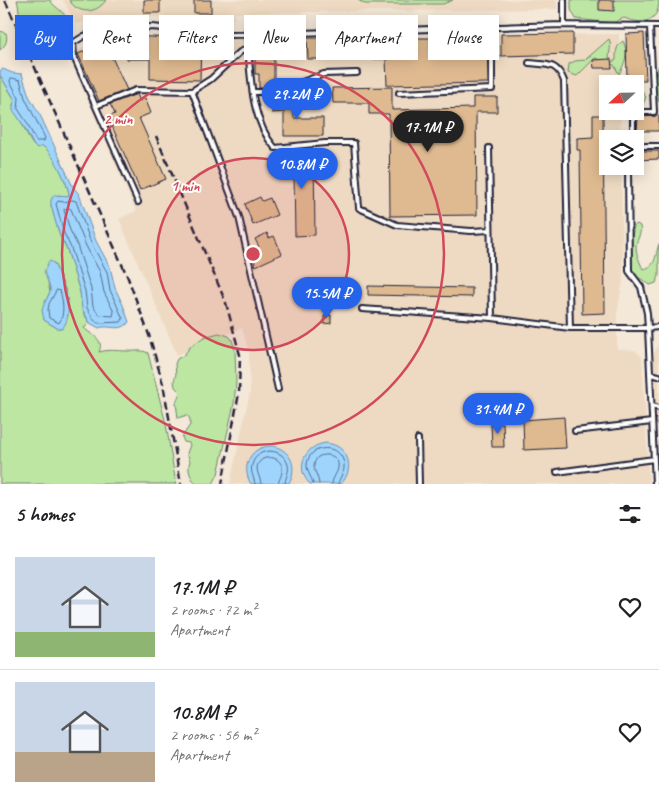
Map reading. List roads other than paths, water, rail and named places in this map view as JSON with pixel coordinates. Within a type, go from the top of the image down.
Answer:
[{"type":"lane","points":[[564,0],[564,25]]},
{"type":"lane","points":[[499,27],[659,26]]},
{"type":"lane","points":[[138,202],[74,57],[73,43],[84,36],[122,28],[152,27],[231,35],[244,34]]},
{"type":"lane","points":[[633,130],[635,114],[639,112],[654,112],[650,27]]},
{"type":"lane","points":[[306,32],[428,29]]},
{"type":"lane","points":[[96,106],[136,90],[192,91],[211,79],[244,50]]},
{"type":"lane","points":[[249,60],[255,110],[267,139],[275,148],[325,143],[354,143],[359,208],[397,225],[471,231],[490,230]]},
{"type":"lane","points":[[399,93],[492,89],[492,60]]},
{"type":"lane","points":[[529,63],[551,65],[560,70],[564,81],[570,328]]},
{"type":"lane","points":[[253,92],[275,92],[324,74],[357,73]]},
{"type":"lane","points":[[192,91],[239,217],[278,389]]},
{"type":"lane","points":[[644,146],[659,146]]},
{"type":"lane","points":[[489,148],[492,318]]},
{"type":"lane","points":[[628,175],[629,271],[640,287],[647,313],[655,484]]},
{"type":"lane","points":[[362,309],[492,318],[570,328],[657,327],[659,332]]},
{"type":"lane","points":[[650,374],[659,376]]},
{"type":"lane","points":[[652,406],[659,408]]},
{"type":"lane","points":[[575,431],[652,422]]},
{"type":"lane","points":[[418,438],[419,484]]},
{"type":"lane","points":[[654,453],[659,452]]},
{"type":"lane","points":[[557,472],[654,459]]},
{"type":"water","points":[[3,69],[12,73],[22,74],[29,96],[41,117],[73,187],[79,194],[96,241],[110,267],[115,288],[129,322],[122,327],[99,328],[90,323],[82,309],[80,292],[51,205],[54,195],[69,196],[69,191],[60,169],[51,154],[42,146],[38,148],[34,146],[13,110],[15,100],[0,75],[0,71]]},
{"type":"water","points":[[49,261],[54,263],[64,287],[68,305],[66,321],[62,329],[44,320],[42,310],[50,292],[44,272]]},
{"type":"water","points":[[326,443],[340,448],[347,458],[349,465],[346,478],[341,484],[310,484],[305,478],[303,471],[304,458],[312,448]]},
{"type":"water","points":[[273,446],[284,451],[291,460],[293,471],[289,483],[251,484],[247,470],[250,458],[259,449]]},
{"type":"railway","points":[[5,0],[128,278],[149,335],[163,384],[181,484]]},
{"type":"railway","points":[[156,136],[226,303],[240,355],[239,393],[222,484]]}]
